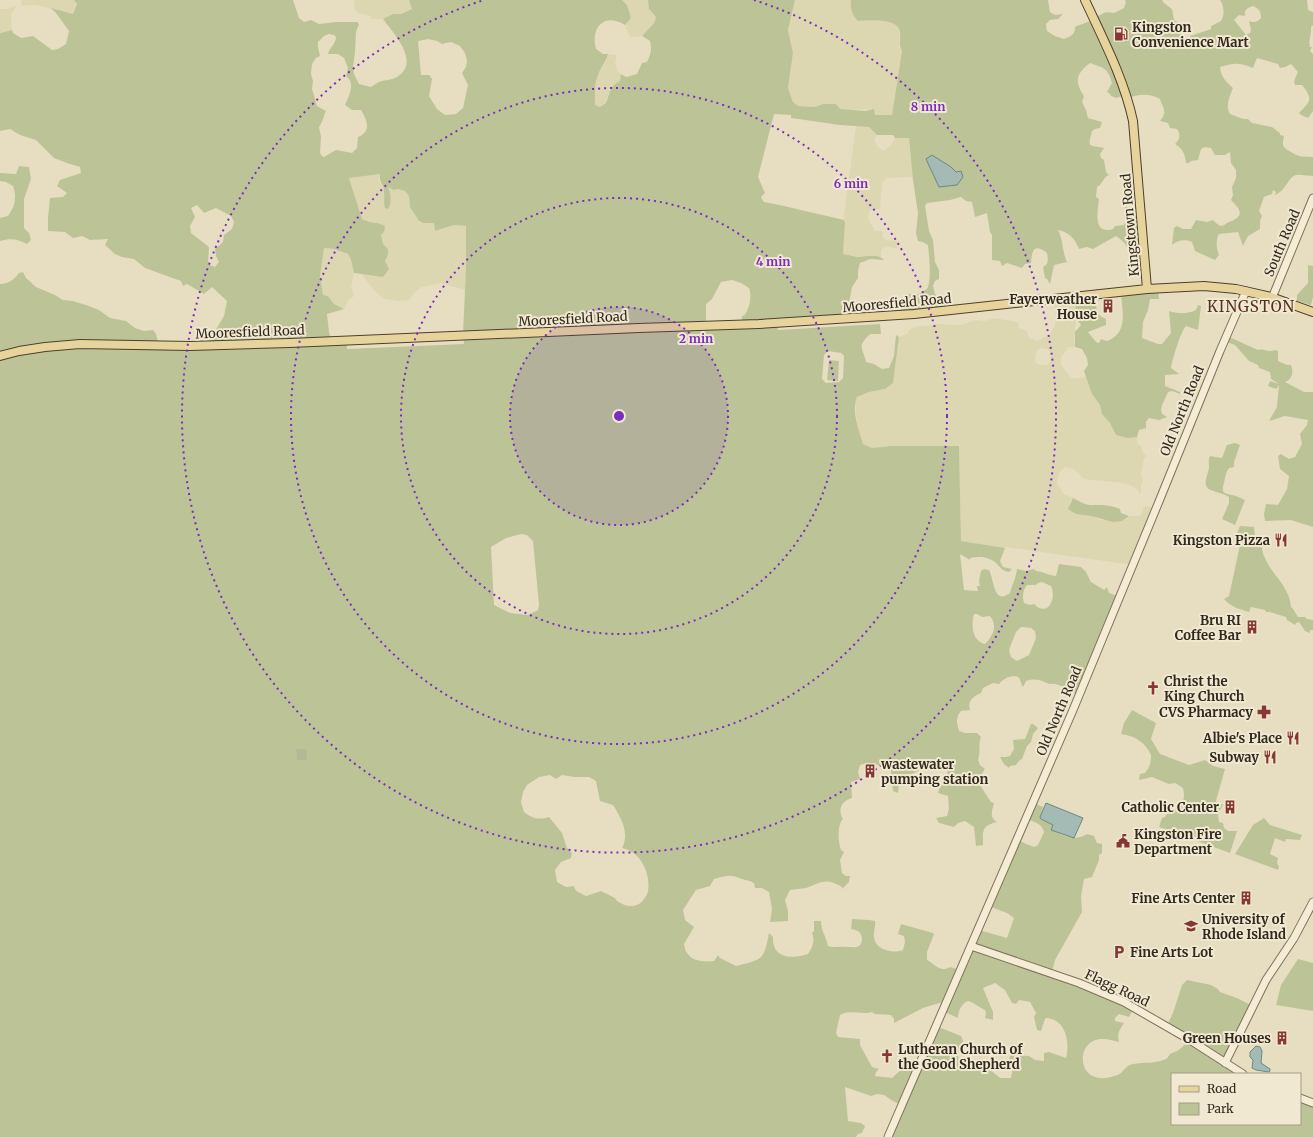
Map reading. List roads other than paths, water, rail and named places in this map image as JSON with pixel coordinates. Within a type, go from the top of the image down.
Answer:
[{"type":"main road","name":"Kingstown Road","points":[[1085,0],[1123,86],[1133,121],[1147,289],[1204,286],[1236,289],[1272,298],[1313,312]]},
{"type":"main road","name":"Mooresfield Road","points":[[0,356],[45,347],[80,344],[190,346],[759,324],[914,314],[1147,289]]},
{"type":"street","name":"South Road","points":[[1272,298],[1313,198]]},
{"type":"street","name":"Old North Road","points":[[888,1137],[1070,716],[1220,351],[1246,292]]},
{"type":"street","points":[[1225,1063],[1266,980],[1294,938],[1313,902]]},
{"type":"street","name":"Flagg Road","points":[[971,946],[1079,983],[1124,1002],[1190,1040],[1241,1073]]},
{"type":"street","points":[[1301,1098],[1313,1103]]},
{"type":"water","points":[[932,155],[956,172],[961,171],[963,177],[957,185],[939,187],[926,159]]},
{"type":"water","points":[[1046,803],[1083,818],[1074,838],[1051,830],[1053,825],[1041,819],[1040,817]]},
{"type":"water","points":[[1256,1046],[1260,1047],[1262,1051],[1261,1063],[1270,1069],[1269,1072],[1252,1068],[1253,1060],[1250,1057],[1250,1052]]},
{"type":"place","name":"Kingston Convenience Mart","points":[[1121,34]]},
{"type":"place","name":"Fayerweather House","points":[[1108,306]]},
{"type":"place","name":"Kingston Pizza","points":[[1281,540]]},
{"type":"place","name":"Bru RI Coffee Bar","points":[[1252,627]]},
{"type":"place","name":"Christ the King Church","points":[[1153,688]]},
{"type":"place","name":"CVS Pharmacy","points":[[1264,712]]},
{"type":"place","name":"Albie's Place","points":[[1293,738]]},
{"type":"place","name":"Subway","points":[[1270,757]]},
{"type":"place","name":"wastewater pumping station","points":[[870,771]]},
{"type":"place","name":"Catholic Center","points":[[1230,807]]},
{"type":"place","name":"Kingston Fire Department","points":[[1123,841]]},
{"type":"place","name":"Fine Arts Center","points":[[1246,898]]},
{"type":"place","name":"University of Rhode Island","points":[[1191,926]]},
{"type":"place","name":"Fine Arts Lot","points":[[1119,952]]},
{"type":"place","name":"Green Houses","points":[[1282,1038]]},
{"type":"place","name":"Lutheran Church of the Good Shepherd","points":[[887,1056]]},
{"type":"district","name":"KINGSTON","points":[[1251,306]]}]
